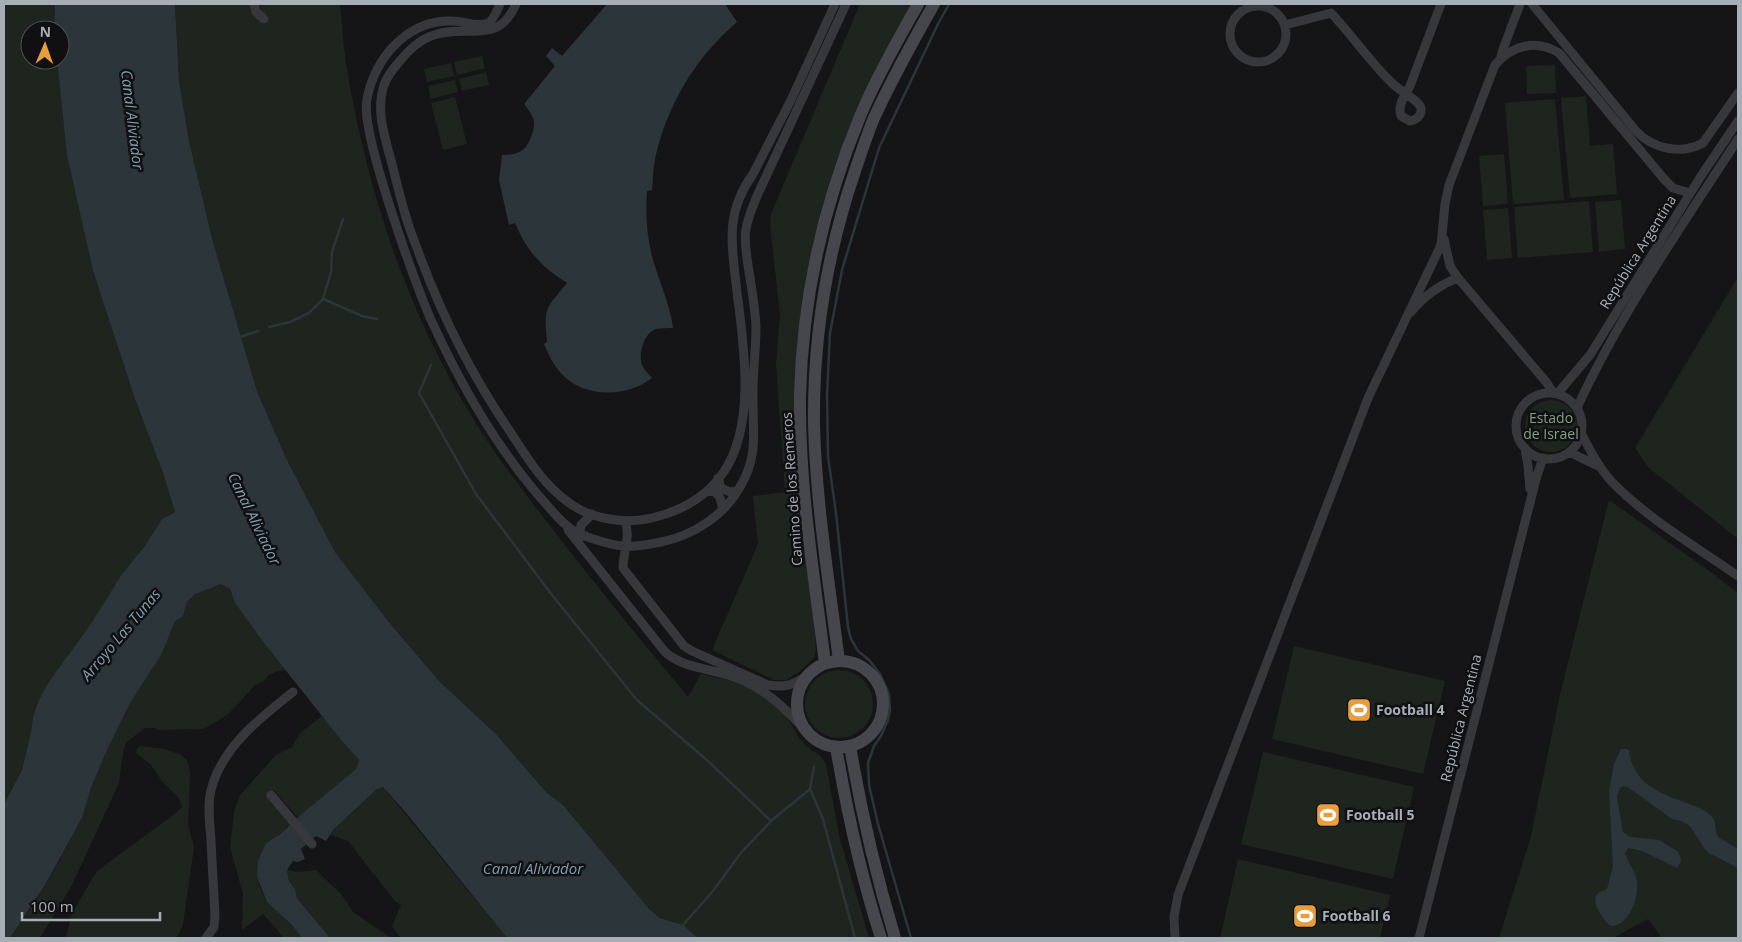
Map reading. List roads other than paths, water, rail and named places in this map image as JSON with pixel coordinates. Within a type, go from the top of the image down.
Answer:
[{"type":"main road","name":"Camino de los Remeros","points":[[825,663],[803,472],[800,397],[805,326],[820,238],[851,139],[861,113],[918,4]]},
{"type":"main road","name":"Camino de los Remeros","points":[[839,661],[826,564],[814,425],[815,370],[821,312],[834,241],[864,144],[874,118],[902,61],[934,4]]},
{"type":"main road","points":[[839,661],[851,662],[871,674],[878,684],[882,695],[883,707],[876,729],[868,738],[850,746],[836,747],[823,744],[812,738],[804,729],[796,707],[801,684],[808,675],[825,663],[839,661]]},
{"type":"main road","points":[[850,746],[864,825],[881,892],[896,938]]},
{"type":"main road","points":[[836,747],[851,828],[881,938]]},
{"type":"street","points":[[254,4],[256,12],[264,19]]},
{"type":"street","points":[[500,4],[494,17],[488,23],[479,25],[450,20],[426,24],[409,33],[391,48],[381,62],[369,89],[366,109],[375,158],[384,190],[432,323],[465,387],[502,448],[538,496],[560,520],[665,652],[674,660],[689,666],[736,677],[756,686],[784,707],[804,729]]},
{"type":"street","points":[[516,4],[511,15],[498,28],[484,32],[464,31],[434,35],[411,48],[390,72],[384,86],[380,116],[406,219],[436,297],[488,401],[542,479],[569,503],[606,519],[625,521],[654,518],[676,511],[702,496],[723,473],[738,445],[744,406],[741,326],[731,230],[737,202],[791,100],[835,4]]},
{"type":"street","points":[[560,520],[579,533],[626,546],[644,545],[671,540],[707,523],[722,510],[737,491],[750,466],[754,447],[752,402],[756,324],[746,250],[745,232],[747,221],[846,4]]},
{"type":"street","points":[[1331,13],[1334,4]]},
{"type":"street","points":[[1331,13],[1392,83],[1405,94],[1410,86],[1441,4]]},
{"type":"street","points":[[1175,938],[1174,917],[1182,886],[1368,398],[1429,266],[1441,245],[1449,185],[1495,66],[1501,57],[1520,4]]},
{"type":"street","points":[[1532,4],[1636,132],[1651,143],[1670,149],[1696,147],[1703,143],[1738,93]]},
{"type":"street","points":[[1251,5],[1268,8],[1281,18],[1285,25],[1285,42],[1281,50],[1275,56],[1260,62],[1251,62],[1236,53],[1229,38],[1229,29],[1237,14],[1251,5]]},
{"type":"street","points":[[1285,25],[1331,13]]},
{"type":"street","points":[[1501,57],[1518,49],[1540,45],[1548,46],[1559,53],[1664,179],[1673,188],[1690,193]]},
{"type":"street","name":"República Argentina","points":[[1555,393],[1590,355],[1690,193],[1738,121]]},
{"type":"street","name":"República Argentina","points":[[1577,408],[1594,370],[1666,249],[1738,140]]},
{"type":"street","points":[[1701,176],[1710,182]]},
{"type":"street","points":[[1442,233],[1450,266],[1458,278],[1555,393],[1569,400],[1577,408],[1581,418],[1581,433],[1574,447],[1558,458],[1543,458],[1529,452],[1525,448],[1517,435],[1516,424],[1518,414],[1524,404],[1532,397],[1555,393]]},
{"type":"street","points":[[1403,322],[1431,292],[1446,282],[1458,278]]},
{"type":"street","points":[[1621,303],[1631,309]]},
{"type":"street","points":[[1581,433],[1601,467],[1617,487],[1642,508],[1738,576]]},
{"type":"street","name":"República Argentina","points":[[1525,448],[1530,505]]},
{"type":"street","points":[[1569,452],[1601,467]]},
{"type":"street","name":"República Argentina","points":[[1419,938],[1536,479],[1543,458]]},
{"type":"street","points":[[718,478],[721,488],[730,492],[737,491]]},
{"type":"street","points":[[706,492],[711,490],[716,492],[722,502],[722,510]]},
{"type":"street","points":[[579,544],[581,525],[592,514]]},
{"type":"street","points":[[625,521],[628,534],[623,568],[684,646],[768,685],[780,687],[793,684],[808,675]]},
{"type":"street","points":[[206,938],[214,927],[216,917],[209,818],[210,792],[216,774],[230,751],[255,722],[293,692]]},
{"type":"street","points":[[271,795],[312,844]]},
{"type":"water","name":"Canal Aliviador","points":[[55,4],[175,4],[179,81],[189,141],[213,242],[257,391],[286,458],[335,552],[388,621],[440,682],[496,734],[546,792],[564,806],[650,910],[660,918],[683,925],[698,938],[507,938],[383,787],[377,789],[334,829],[326,841],[316,836],[301,849],[305,859],[298,862],[293,861],[287,870],[289,881],[295,889],[297,898],[330,938],[302,938],[292,925],[267,902],[257,877],[258,861],[266,843],[279,835],[356,769],[359,760],[261,639],[235,603],[230,589],[221,584],[195,594],[187,602],[183,616],[175,621],[162,653],[129,705],[107,750],[91,788],[82,818],[45,885],[10,938],[4,938],[4,804],[22,770],[33,717],[39,700],[48,683],[90,625],[122,574],[144,547],[162,519],[175,512],[93,271],[67,156],[58,70],[70,70],[70,20],[54,20]]},
{"type":"water","points":[[607,4],[725,4],[737,22],[708,51],[675,101],[660,139],[653,171],[652,190],[647,191],[646,217],[649,243],[670,311],[673,328],[656,329],[645,339],[641,360],[645,370],[652,378],[634,388],[613,392],[591,391],[571,382],[558,370],[549,355],[544,344],[547,342],[546,315],[550,304],[567,283],[536,258],[525,243],[515,223],[509,225],[499,180],[502,155],[518,153],[525,148],[530,139],[534,122],[524,104],[555,66],[546,56],[552,48],[562,56]]},
{"type":"water","points":[[1621,749],[1629,751],[1637,772],[1650,786],[1659,792],[1705,811],[1713,818],[1718,837],[1738,849],[1738,868],[1709,853],[1690,826],[1672,819],[1624,786],[1620,788],[1617,797],[1623,832],[1630,837],[1659,840],[1677,851],[1681,862],[1677,868],[1642,851],[1628,848],[1625,853],[1636,878],[1636,896],[1628,916],[1617,925],[1611,926],[1601,915],[1595,901],[1598,893],[1607,889],[1613,866],[1609,791],[1614,764]]},
{"type":"waterway","points":[[911,938],[878,824],[869,785],[868,763],[874,746],[888,720],[890,710],[889,694],[880,674],[869,660],[858,651],[851,639],[848,627],[828,456],[827,394],[830,333],[842,270],[879,148],[949,4]]},
{"type":"waterway","points":[[269,327],[290,322],[309,313],[323,299],[331,272],[332,252],[343,219]]},
{"type":"waterway","points":[[323,299],[362,316],[377,319]]},
{"type":"waterway","points":[[240,337],[258,331]]},
{"type":"waterway","points":[[431,365],[419,393],[476,494],[552,595],[637,700],[708,761],[771,821]]},
{"type":"waterway","points":[[814,767],[810,789],[823,819],[855,938]]},
{"type":"waterway","points":[[683,925],[713,891],[740,854],[771,821],[810,789]]},
{"type":"place","name":"Football 4","points":[[1359,710]]},
{"type":"place","name":"Football 5","points":[[1328,815]]},
{"type":"place","name":"Football 6","points":[[1305,916]]},
{"type":"park label","name":"Estado de Israel","points":[[1551,426]]},
{"type":"water label","name":"Arroyo Las Tunas","points":[[121,635]]}]
